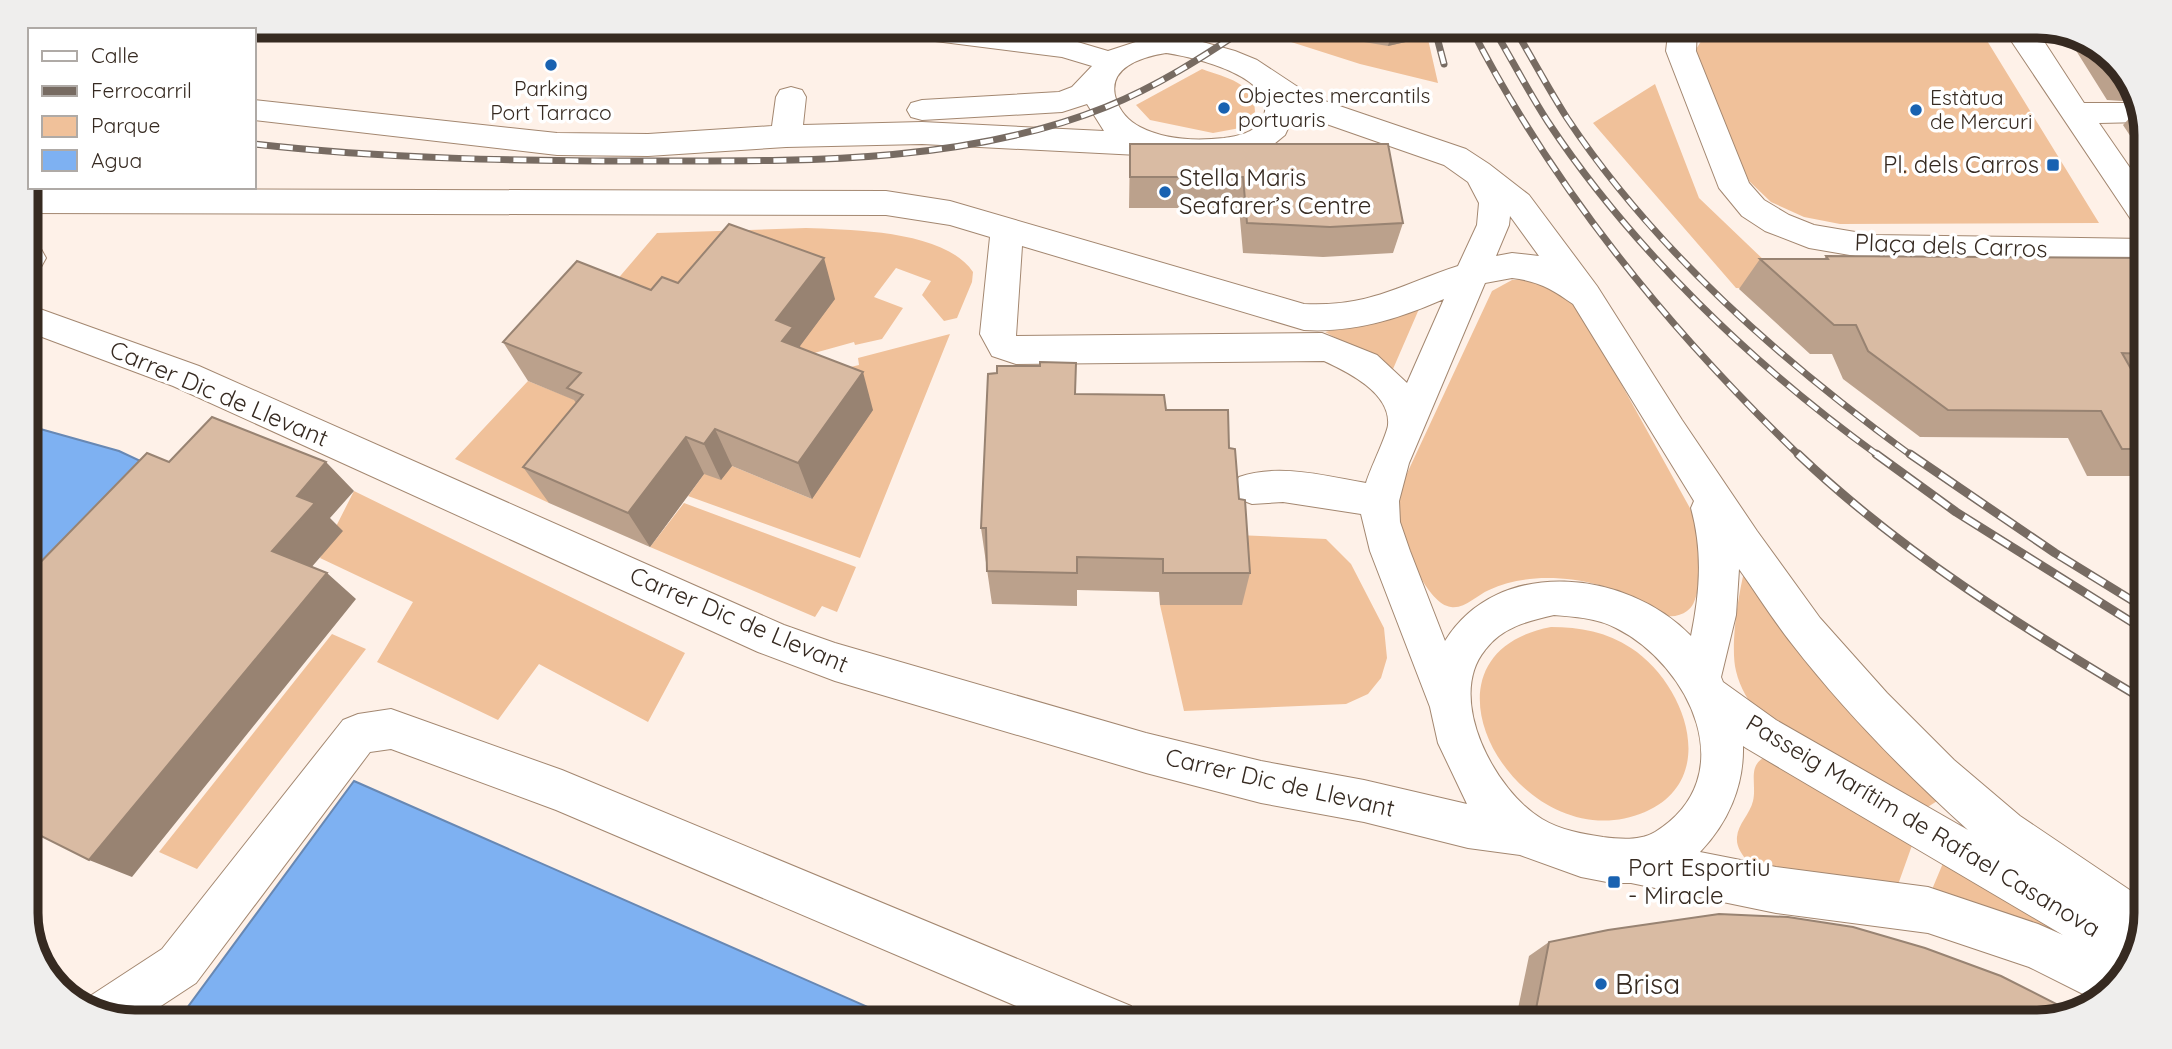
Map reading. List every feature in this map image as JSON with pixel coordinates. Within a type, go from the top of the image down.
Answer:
[{"type":"street","points":[[984,38],[1064,48],[1116,61]]},
{"type":"street","points":[[256,110],[557,144],[602,145],[789,115],[1048,104],[1074,99],[1083,94],[1116,61],[1149,38]]},
{"type":"street","points":[[1222,38],[1230,50],[1262,78],[1279,100],[1278,121],[1263,138],[1252,144],[1229,148]]},
{"type":"street","name":"Plaça dels Carros","points":[[1682,38],[1681,51],[1735,188],[1753,208],[1777,223],[1810,236],[1873,247],[2133,251]]},
{"type":"street","points":[[2024,38],[2133,197]]},
{"type":"street","points":[[1160,145],[1130,135],[1107,115],[1099,99],[1099,82],[1116,61],[1166,43],[1184,45],[1228,57],[1262,78]]},
{"type":"street","name":"Passeig Marítim de Rafael Casanova","points":[[1262,78],[1302,104],[1455,157],[1477,170],[1526,212],[1585,295],[1677,444],[1806,631],[1872,707],[1939,775],[2004,832],[2133,920]]},
{"type":"street","points":[[2077,113],[2131,113]]},
{"type":"street","points":[[789,115],[922,133],[1160,145],[1192,150],[1296,148]]},
{"type":"street","name":"Passeig Marítim de Rafael Casanova","points":[[1335,148],[1433,148]]},
{"type":"street","points":[[1477,170],[1491,192],[1495,215],[1473,273],[1384,480],[1380,501],[1381,522],[1449,702],[1455,733],[1486,796],[1524,834]]},
{"type":"street","name":"Passeig Marítim de Rafael Casanova","points":[[39,201],[886,203],[950,213],[1304,317],[1335,319],[1373,312],[1473,273],[1509,266],[1537,267],[1565,278],[1585,295]]},
{"type":"street","points":[[1007,229],[997,334],[999,340],[1009,349],[1322,347],[1356,360],[1375,372],[1400,401],[1406,425]]},
{"type":"street","name":"Carrer Dic de Llevant","points":[[39,322],[186,376],[772,639],[835,663],[1146,753],[1248,779],[1364,801],[1468,826],[1524,834]]},
{"type":"street","name":"Passeig Marítim de Rafael Casanova","points":[[1677,444],[1710,505],[1721,552],[1706,688],[1761,734],[2127,946]]},
{"type":"street","points":[[1252,488],[1283,486],[1380,501]]},
{"type":"street","points":[[1449,702],[1453,669],[1474,631],[1492,616],[1512,605],[1554,597],[1607,606],[1634,617],[1678,651],[1706,688],[1721,730],[1723,766],[1715,792],[1702,816],[1685,837],[1665,851],[1634,862]]},
{"type":"street","points":[[115,1008],[179,966],[358,734],[391,729],[562,791],[1085,1011]]},
{"type":"street","name":"Passeig Marítim de Rafael Casanova","points":[[1524,834],[1554,848],[1589,857],[1634,862],[1776,890],[1928,910],[2038,947],[2105,981]]},
{"type":"green space","points":[[1279,38],[1428,38],[1438,83],[1360,64]]},
{"type":"green space","points":[[1703,38],[1985,38],[2099,223],[1840,224],[1804,217],[1771,202],[1749,181],[1703,77],[1695,51]]},
{"type":"green space","points":[[1202,69],[1238,83],[1250,94],[1255,112],[1240,128],[1213,133],[1150,120],[1136,105]]},
{"type":"green space","points":[[1655,84],[1699,198],[1768,264],[1758,289],[1736,288],[1593,123]]},
{"type":"green space","points":[[806,228],[896,235],[920,240],[960,258],[973,272],[972,282],[957,318],[944,321],[922,295],[931,281],[896,268],[874,297],[903,308],[882,339],[855,345],[854,342],[789,360],[695,323],[598,302],[657,233]]},
{"type":"green space","points":[[1537,279],[1577,304],[1691,510],[1701,541],[1703,561],[1694,603],[1683,614],[1667,616],[1617,590],[1558,578],[1516,581],[1484,592],[1466,604],[1451,607],[1442,604],[1426,587],[1407,550],[1398,517],[1403,482],[1492,291],[1512,280]]},
{"type":"green space","points":[[1419,309],[1393,369],[1325,332]]},
{"type":"green space","points":[[950,334],[860,558],[688,496],[704,474],[732,466],[812,499],[796,380],[859,365],[858,358]]},
{"type":"green space","points":[[528,381],[603,411],[605,433],[549,503],[455,459]]},
{"type":"green space","points":[[354,491],[685,653],[648,722],[539,664],[498,720],[377,662],[413,602],[320,558]]},
{"type":"green space","points":[[684,503],[856,567],[837,612],[822,606],[815,617],[650,547]]},
{"type":"green space","points":[[1237,535],[1326,539],[1351,564],[1384,628],[1387,658],[1381,678],[1368,694],[1346,704],[1184,711],[1160,605],[1234,605]]},
{"type":"green space","points":[[1744,572],[1945,796],[1923,810],[1759,715],[1742,689],[1734,661],[1739,595]]},
{"type":"green space","points":[[1551,627],[1593,632],[1631,648],[1650,664],[1667,684],[1679,707],[1687,731],[1688,755],[1682,777],[1668,797],[1645,812],[1599,820],[1556,810],[1520,784],[1494,750],[1481,712],[1484,676],[1506,645]]},
{"type":"green space","points":[[332,634],[366,649],[197,869],[159,852]]},
{"type":"green space","points":[[1765,757],[1915,837],[1895,893],[1748,862],[1738,847],[1737,837],[1753,801],[1754,770]]},
{"type":"green space","points":[[1946,856],[2086,941],[2083,948],[1928,899]]},
{"type":"water","points":[[39,429],[119,451],[149,465],[39,577]]},
{"type":"water","points":[[354,781],[877,1011],[185,1011]]},
{"type":"building","points":[[1130,144],[1388,144],[1403,223],[1330,227],[1247,223],[1243,177],[1130,177]]},
{"type":"building","points":[[729,224],[824,258],[776,320],[793,327],[782,341],[863,372],[798,463],[715,429],[704,444],[686,437],[628,513],[523,467],[583,395],[567,388],[581,373],[503,342],[577,261],[651,290],[662,277],[678,283]]},
{"type":"building","points":[[1826,256],[2133,258],[2133,353],[2122,353],[2133,373],[2133,449],[2122,449],[2101,411],[1948,410],[1868,351],[1856,325],[1834,325],[1760,259],[1828,259]]},
{"type":"building","points":[[1040,362],[1076,363],[1075,394],[1164,395],[1166,410],[1228,410],[1229,448],[1235,449],[1239,499],[1245,500],[1250,573],[1163,573],[1163,559],[1077,557],[1077,573],[987,571],[986,528],[981,528],[988,374],[997,373],[997,366],[1040,366]]},
{"type":"building","points":[[212,417],[326,462],[297,496],[315,503],[272,551],[327,573],[89,860],[39,835],[39,564],[147,453],[169,462]]},
{"type":"building","points":[[1719,914],[1788,917],[1853,927],[1925,948],[2001,976],[2062,1007],[2036,1011],[1536,1011],[1549,942],[1608,930]]},
{"type":"railway","points":[[256,144],[403,156],[601,161],[824,159],[939,149],[1052,126],[1106,107],[1144,90],[1231,38]]},
{"type":"railway","points":[[1437,38],[1444,64]]},
{"type":"railway","points":[[1476,38],[1538,144],[1617,255],[1705,359],[1798,454]]},
{"type":"railway","points":[[1499,38],[1548,122],[1581,169],[1657,260],[1742,345],[1879,456]]},
{"type":"railway","points":[[1520,38],[1567,118],[1602,167],[1681,259],[1770,343],[1912,456]]},
{"type":"railway","points":[[1798,454],[1838,490],[1921,556],[2009,617],[2134,694]]},
{"type":"railway","points":[[1876,454],[1956,512],[2134,623]]},
{"type":"railway","points":[[1910,454],[2055,553],[2134,601]]},
{"type":"place","name":"Parking Port Tarraco","points":[[551,65]]},
{"type":"place","name":"Objectes mercantils portuaris","points":[[1224,108]]},
{"type":"place","name":"Estàtua de Mercuri","points":[[1916,110]]},
{"type":"place","name":"Pl. dels Carros","points":[[2053,165]]},
{"type":"place","name":"Stella Maris Seafarer’s Centre","points":[[1165,192]]},
{"type":"place","name":"Port Esportiu - Miracle","points":[[1614,882]]},
{"type":"place","name":"Brisa","points":[[1601,984]]}]
